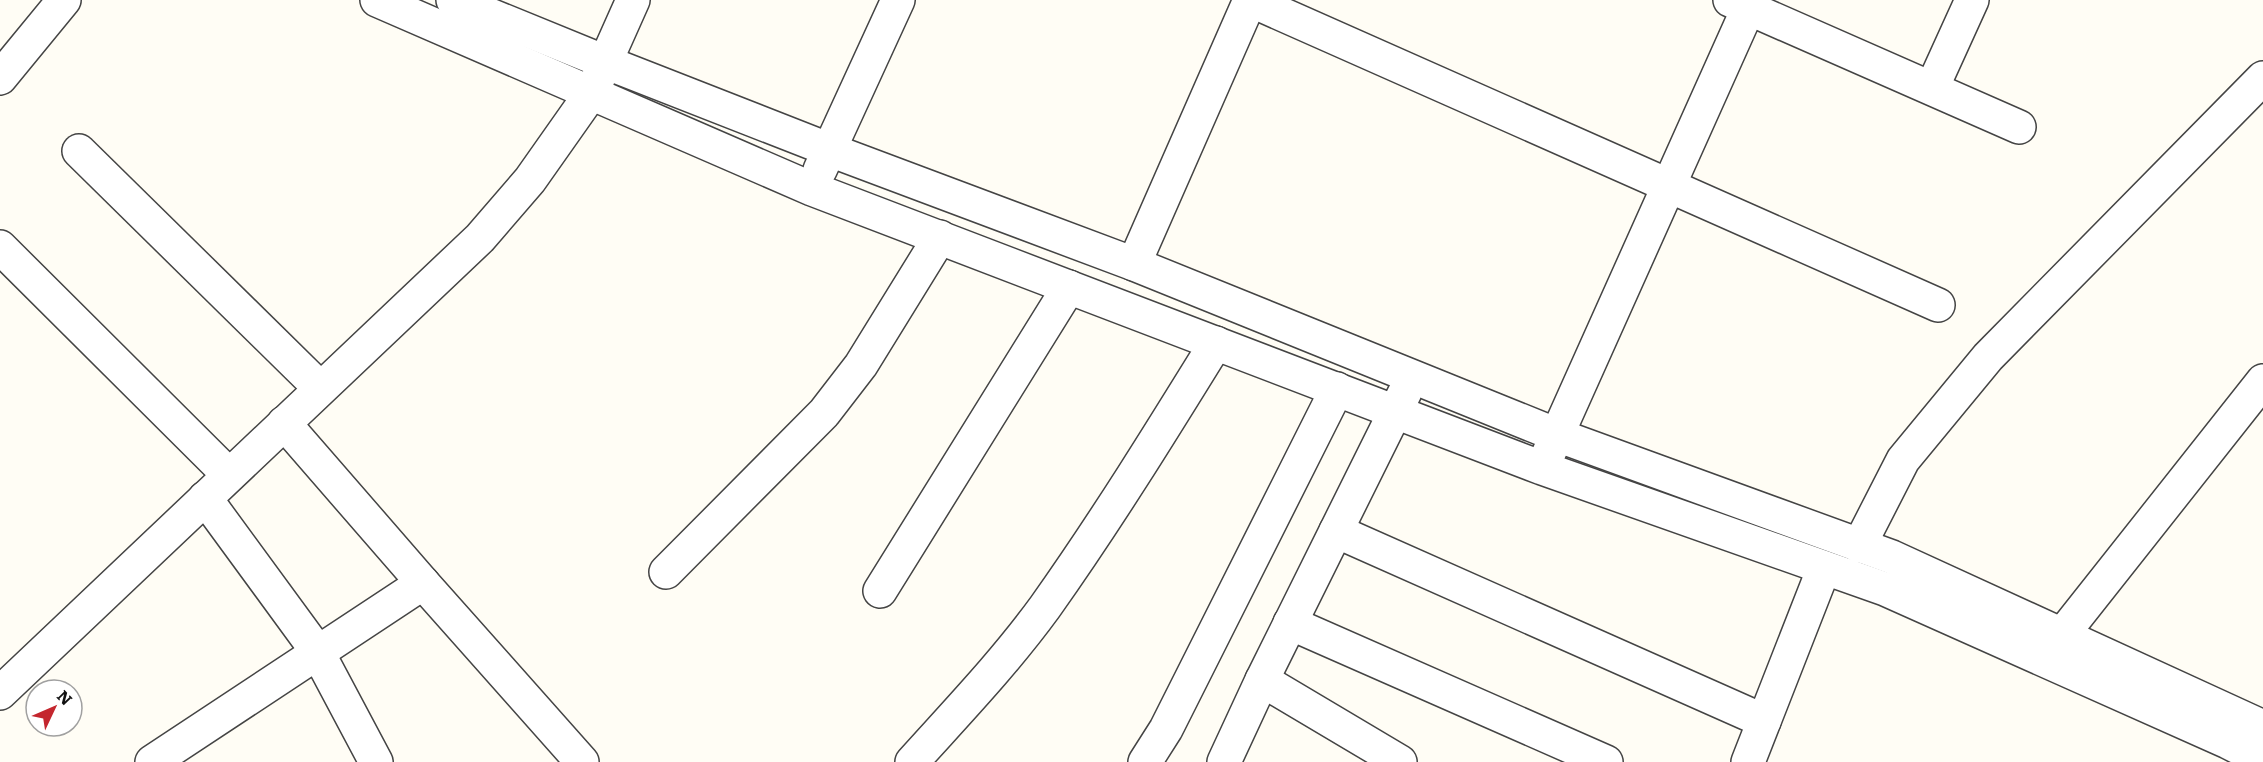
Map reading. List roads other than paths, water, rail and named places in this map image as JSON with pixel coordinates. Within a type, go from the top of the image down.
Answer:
[{"type":"street","points":[[0,78],[64,0]]},
{"type":"street","points":[[377,0],[812,189],[1542,468],[1885,589],[2228,742],[2263,760]]},
{"type":"street","points":[[453,0],[830,150],[1134,264],[1557,435],[1892,557],[2263,727]]},
{"type":"street","points":[[0,693],[480,238],[530,180],[592,92],[633,0]]},
{"type":"street","points":[[812,189],[898,0]]},
{"type":"street","points":[[1134,264],[1250,0],[1938,305]]},
{"type":"street","points":[[1932,88],[1972,0]]},
{"type":"street","points":[[1542,468],[1669,186],[1743,3],[2019,127]]},
{"type":"street","points":[[1859,546],[1903,460],[1988,357],[2263,78]]},
{"type":"street","points":[[79,151],[320,388]]},
{"type":"street","points":[[666,572],[824,413],[861,365],[940,237]]},
{"type":"street","points":[[0,247],[229,475]]},
{"type":"street","points":[[880,591],[1069,287]]},
{"type":"street","points":[[912,762],[980,686],[1044,608],[1132,479],[1216,343]]},
{"type":"street","points":[[1224,762],[1412,376]]},
{"type":"street","points":[[2062,635],[2263,381]]},
{"type":"street","points":[[1144,762],[1166,729],[1337,389]]},
{"type":"street","points":[[284,423],[582,762]]},
{"type":"street","points":[[204,498],[317,651],[376,762]]},
{"type":"street","points":[[1336,531],[1764,721]]},
{"type":"street","points":[[1748,762],[1824,568]]},
{"type":"street","points":[[152,762],[423,583]]},
{"type":"street","points":[[1290,623],[1606,762]]},
{"type":"street","points":[[1262,680],[1400,762]]}]
